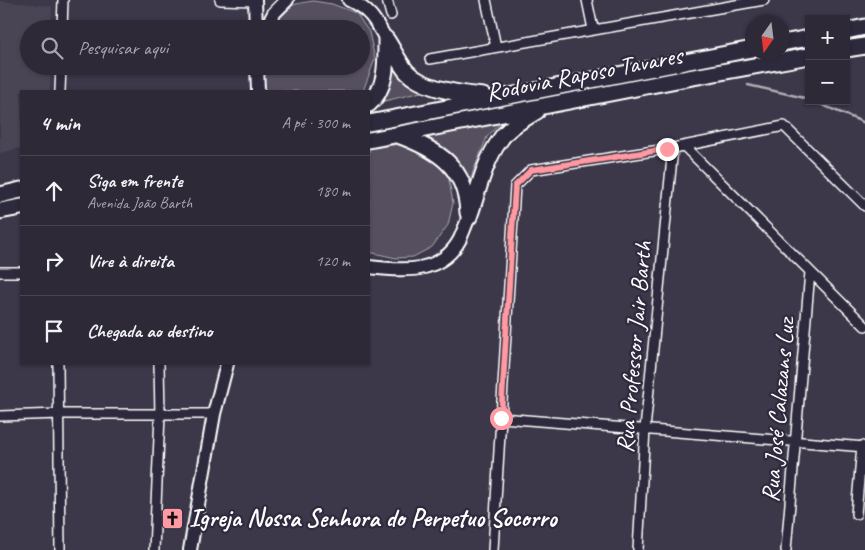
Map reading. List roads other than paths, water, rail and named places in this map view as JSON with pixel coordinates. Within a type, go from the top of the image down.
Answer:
[{"type":"highway","points":[[850,30],[865,27]]},
{"type":"highway","points":[[386,39],[407,72],[429,86],[456,93],[500,98]]},
{"type":"highway","points":[[370,103],[374,100],[382,84],[386,67],[386,39]]},
{"type":"highway","points":[[790,42],[805,39]]},
{"type":"highway","points":[[850,48],[865,46]]},
{"type":"highway","name":"Rodovia Raposo Tavares","points":[[370,123],[745,50]]},
{"type":"highway","name":"Rodovia Raposo Tavares","points":[[370,140],[805,57]]},
{"type":"highway","points":[[469,217],[489,158],[500,139],[518,122],[546,105]]},
{"type":"highway","points":[[397,134],[419,142],[441,155],[457,173],[468,198],[469,217]]},
{"type":"highway","points":[[0,195],[20,190]]},
{"type":"highway","points":[[0,211],[20,207]]},
{"type":"main road","points":[[256,20],[257,0]]},
{"type":"main road","points":[[270,20],[274,13],[287,0]]},
{"type":"main road","points":[[350,0],[360,5],[374,17],[386,39]]},
{"type":"main road","points":[[257,75],[258,90]]},
{"type":"main road","points":[[370,267],[393,270],[422,269],[443,258],[459,241],[469,217]]},
{"type":"main road","points":[[190,550],[214,414],[227,365]]},
{"type":"street","points":[[62,20],[63,0]]},
{"type":"street","points":[[220,0],[257,0]]},
{"type":"street","points":[[387,0],[391,14]]},
{"type":"street","points":[[486,0],[496,47]]},
{"type":"street","points":[[587,0],[593,29]]},
{"type":"street","points":[[430,59],[764,0]]},
{"type":"street","points":[[60,90],[61,75]]},
{"type":"street","points":[[493,550],[515,186],[531,170],[673,148],[784,126],[865,206]]},
{"type":"street","points":[[684,146],[865,326]]},
{"type":"street","name":"Rua Professor Jair Barth","points":[[638,550],[645,430],[673,148]]},
{"type":"street","points":[[0,272],[20,272]]},
{"type":"street","name":"Rua José Calazans Luz","points":[[786,550],[810,272]]},
{"type":"street","points":[[58,365],[60,550]]},
{"type":"street","points":[[154,550],[160,415],[159,365]]},
{"type":"street","points":[[0,416],[214,414]]},
{"type":"street","points":[[501,418],[863,447],[856,514]]},
{"type":"waterway","points":[[748,85],[805,98]]},
{"type":"waterway","points":[[822,105],[865,123]]},
{"type":"place","name":"Igreja Nossa Senhora do Perpetuo Socorro","points":[[173,518]]}]
